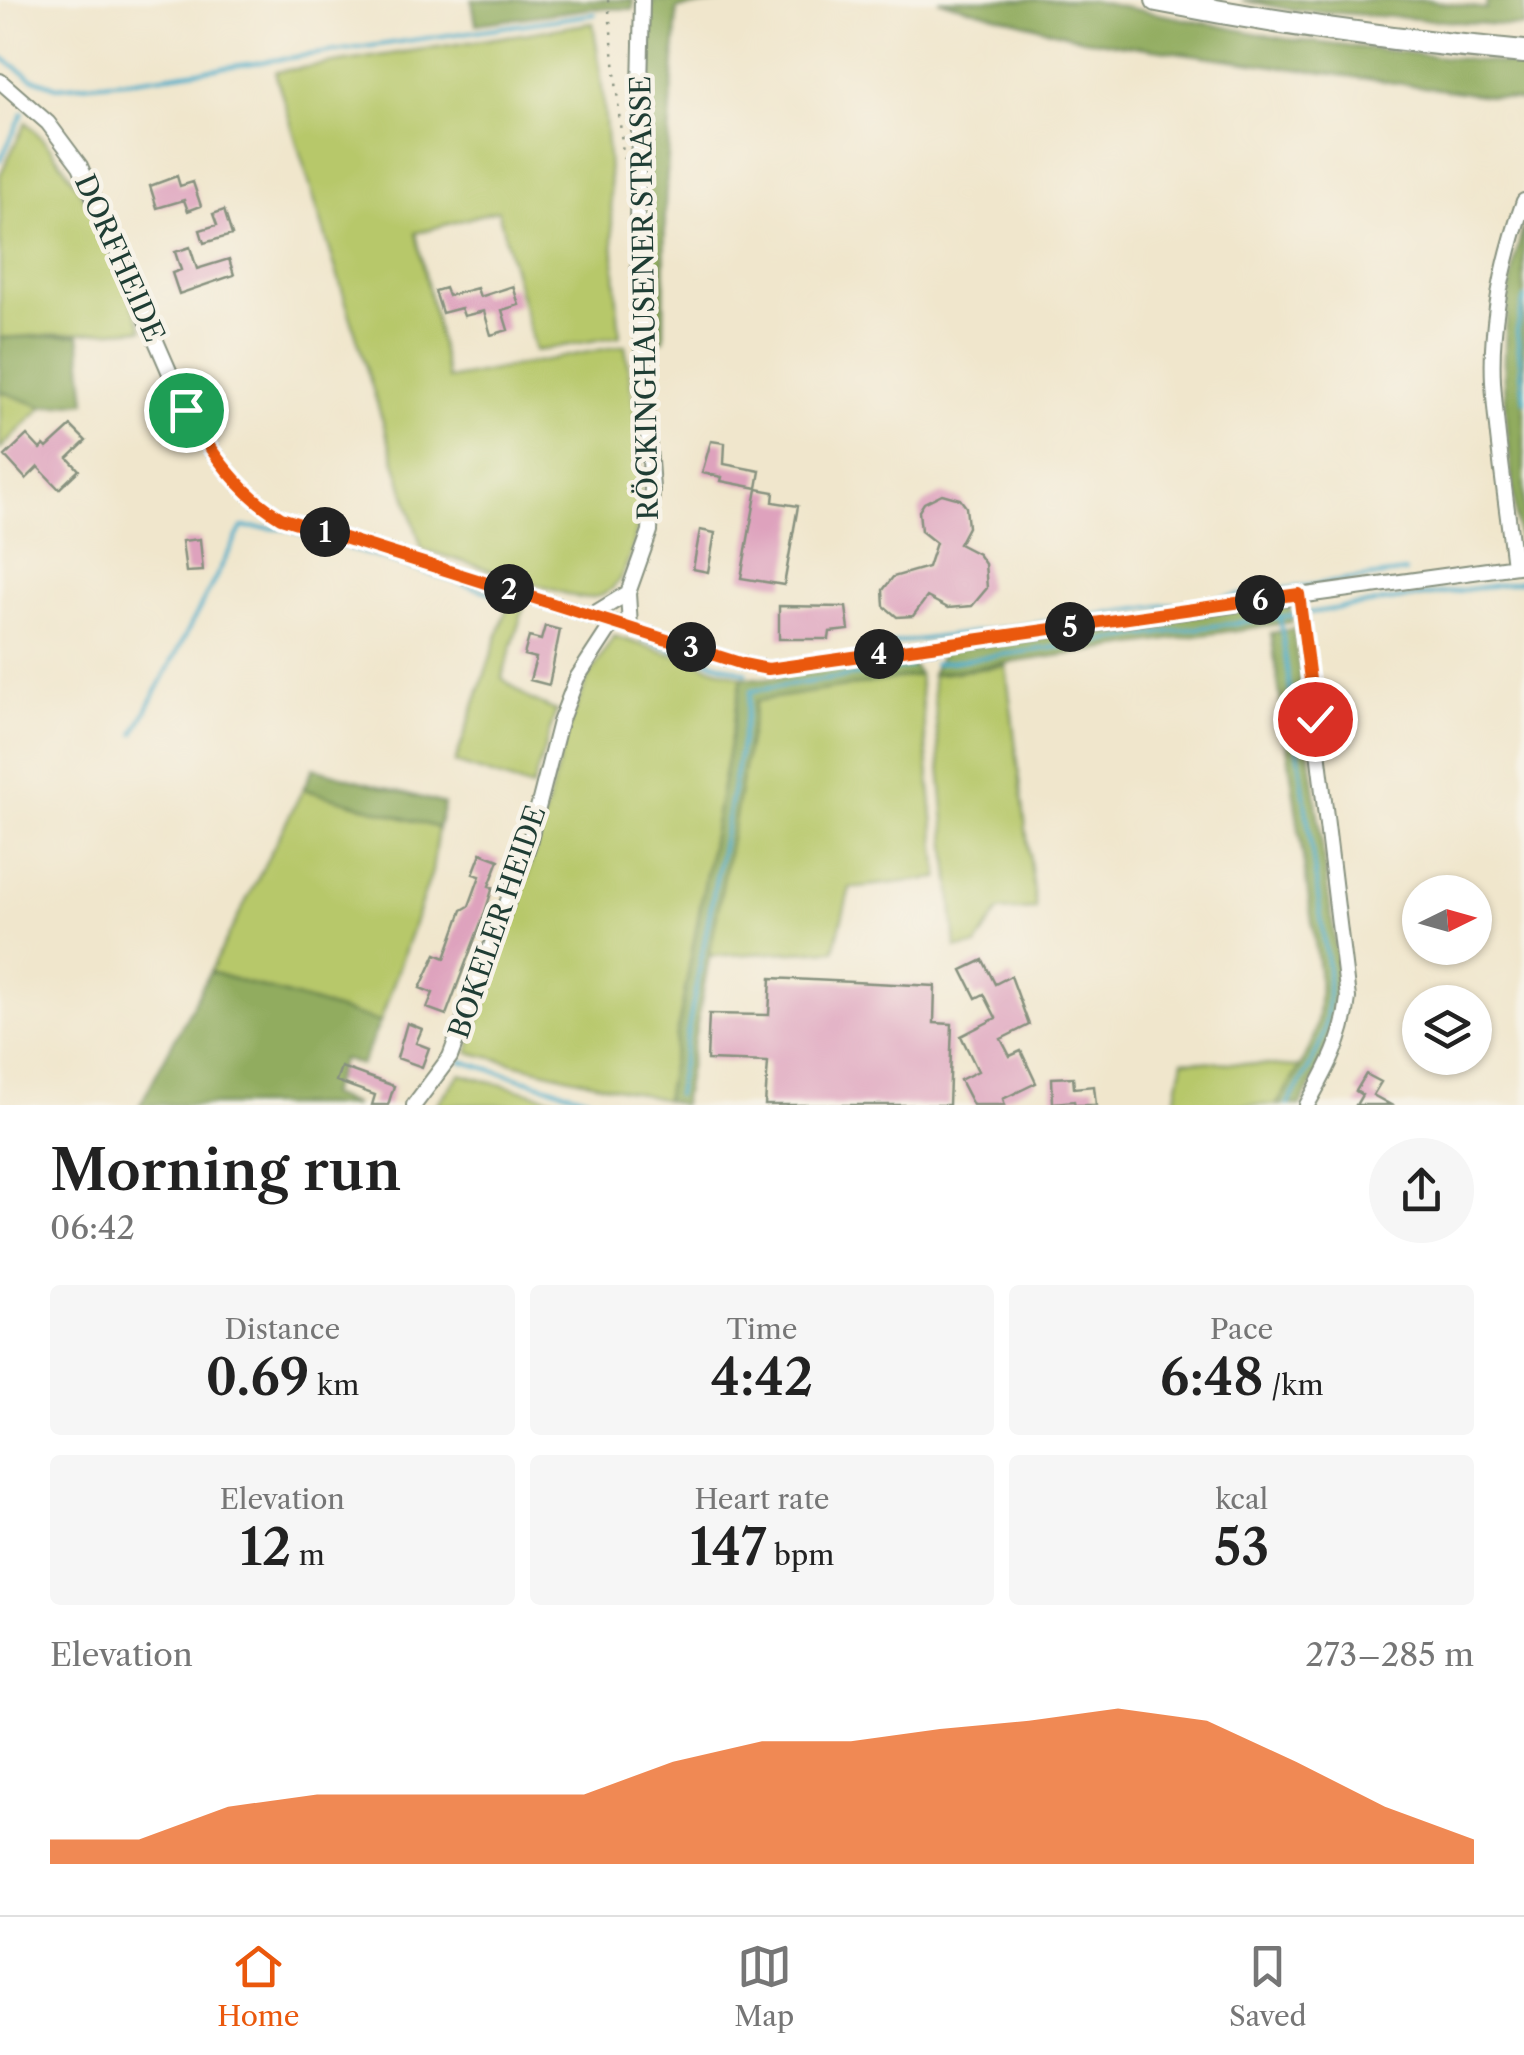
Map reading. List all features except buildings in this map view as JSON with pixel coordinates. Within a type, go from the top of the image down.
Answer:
[{"type":"main road","points":[[1158,0],[1391,40],[1524,52]]},
{"type":"street","name":"RÖCKINGHAUSENER STRASSE","points":[[630,627],[628,593],[650,531],[652,488],[640,337],[642,0]]},
{"type":"street","name":"DORFHEIDE","points":[[0,81],[48,123],[80,166],[186,410],[206,443],[247,494],[281,518],[592,615]]},
{"type":"street","points":[[592,615],[768,669],[1519,565],[1493,380],[1496,321],[1506,259],[1524,201]]},
{"type":"street","points":[[592,615],[628,593]]},
{"type":"street","points":[[1299,594],[1348,998],[1346,1026],[1336,1054],[1307,1105]]},
{"type":"street","name":"BOKELER HEIDE","points":[[414,1105],[450,1057],[528,848],[560,722],[577,678],[613,623]]},
{"type":"path","points":[[608,0],[625,176]]},
{"type":"green space","points":[[472,0],[633,0],[633,9],[593,8],[476,24]]},
{"type":"green space","points":[[652,0],[738,0],[677,9],[665,205],[664,340],[650,341],[646,206]]},
{"type":"green space","points":[[938,0],[1088,0],[1285,39],[1524,66],[1524,101],[1083,39]]},
{"type":"green space","points":[[1241,0],[1424,0],[1486,9],[1487,0],[1524,0],[1524,27],[1288,9]]},
{"type":"green space","points":[[593,23],[607,140],[620,336],[535,351],[498,210],[416,233],[448,379],[625,345],[640,453],[636,532],[629,559],[612,589],[599,596],[580,598],[422,549],[275,72]]},
{"type":"green space","points":[[26,122],[47,144],[81,193],[143,329],[0,338],[0,175]]},
{"type":"green space","points":[[1524,225],[1524,553],[1520,553],[1507,429],[1505,347],[1514,266]]},
{"type":"green space","points":[[79,335],[86,402],[43,407],[0,391],[0,338]]},
{"type":"green space","points":[[0,391],[43,407],[0,449]]},
{"type":"green space","points":[[1289,601],[1292,622],[932,674],[943,651]]},
{"type":"green space","points":[[509,602],[524,607],[502,678],[529,699],[556,711],[532,788],[455,763]]},
{"type":"green space","points":[[1293,629],[1338,965],[1339,1007],[1327,1054],[1300,1105],[1277,1105],[1312,1042],[1319,994],[1319,971],[1271,633]]},
{"type":"green space","points":[[614,636],[742,677],[665,1100],[468,1052],[528,873],[570,723],[588,678]]},
{"type":"green space","points":[[908,658],[919,675],[756,701],[682,1105],[665,1100],[742,677],[768,679]]},
{"type":"green space","points":[[1006,666],[1036,909],[998,911],[976,946],[956,948],[932,675]]},
{"type":"green space","points":[[919,675],[939,878],[850,888],[834,950],[708,956],[756,701]]},
{"type":"green space","points":[[313,768],[444,804],[438,828],[303,789]]},
{"type":"green space","points":[[303,789],[438,828],[432,872],[380,1022],[210,972]]},
{"type":"green space","points":[[210,972],[380,1022],[361,1065],[342,1059],[329,1095],[355,1105],[140,1105]]},
{"type":"green space","points":[[1183,1060],[1300,1067],[1277,1105],[1174,1105]]},
{"type":"green space","points":[[460,1074],[579,1105],[436,1105]]},
{"type":"waterway","points":[[0,56],[32,78],[57,87],[135,80],[595,14]]},
{"type":"waterway","points":[[0,161],[23,113]]},
{"type":"waterway","points":[[1524,298],[1517,331],[1524,401]]},
{"type":"waterway","points":[[134,734],[242,527],[287,529],[508,598]]},
{"type":"waterway","points":[[875,646],[1405,572]]},
{"type":"waterway","points":[[1308,613],[1524,581]]},
{"type":"waterway","points":[[934,664],[1294,615]]},
{"type":"waterway","points":[[1280,617],[1328,969],[1327,1011],[1321,1041],[1287,1105]]},
{"type":"waterway","points":[[643,639],[747,673]]},
{"type":"waterway","points":[[676,1095],[751,691],[910,667]]},
{"type":"waterway","points":[[461,1061],[612,1105]]},
{"type":"route","points":[[186,410],[206,443],[247,494],[281,518],[768,669],[1299,594],[1315,719]]}]
